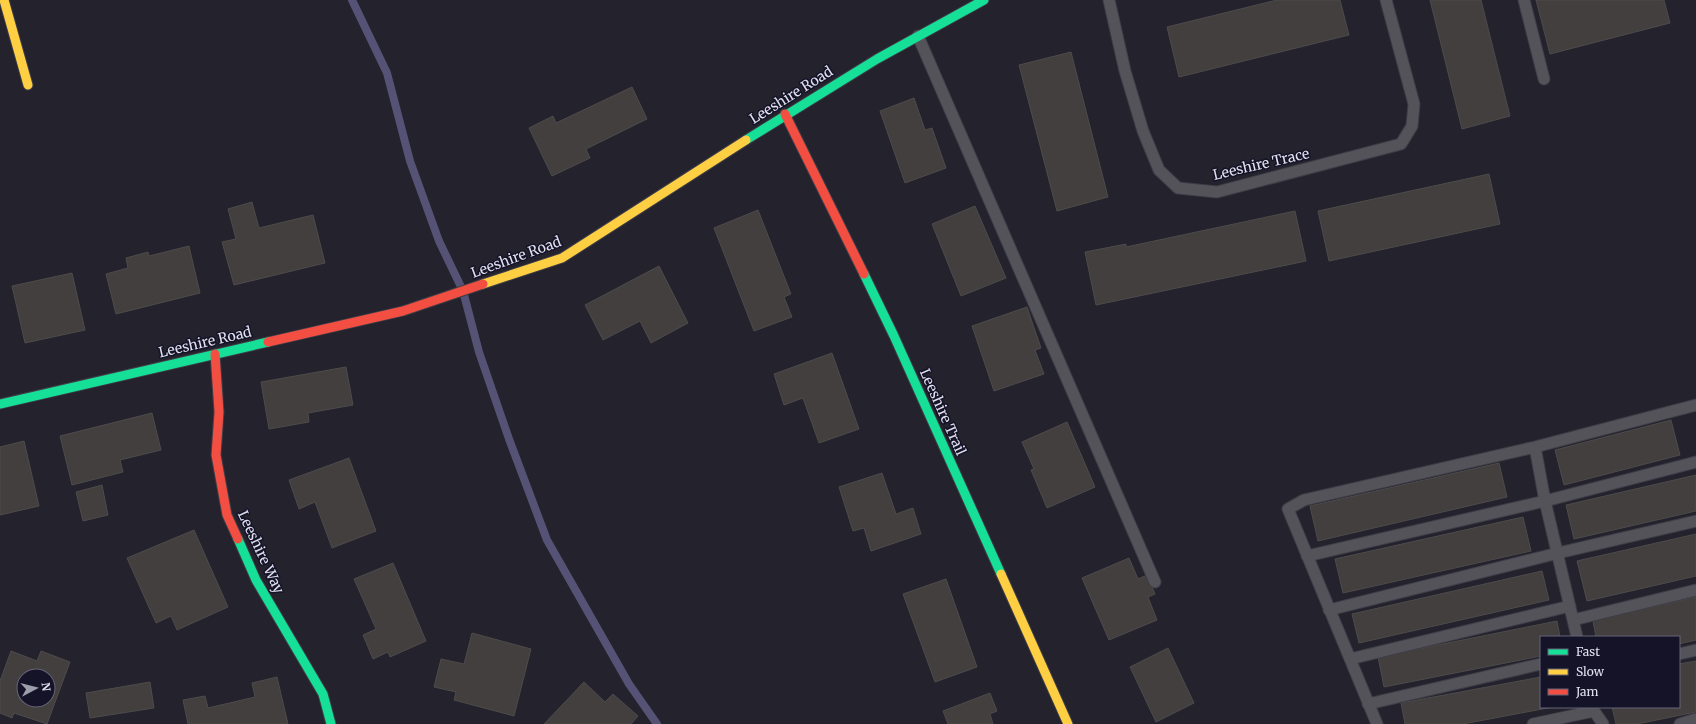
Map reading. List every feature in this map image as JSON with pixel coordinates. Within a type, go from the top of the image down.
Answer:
[{"type":"street","points":[[4,0],[28,85]]},
{"type":"street","name":"Leeshire Road","points":[[0,404],[403,311],[562,258],[785,114],[918,36],[984,0]]},
{"type":"street","name":"Leeshire Trail","points":[[785,114],[894,336],[1068,724]]},
{"type":"street","name":"Leeshire Way","points":[[215,354],[219,412],[216,455],[227,515],[256,580],[322,694],[331,724]]},
{"type":"lane","name":"Leeshire Trace","points":[[1109,0],[1125,71],[1143,131],[1159,170],[1178,188],[1217,192],[1400,144],[1412,126],[1414,104],[1386,0]]},
{"type":"lane","points":[[1524,0],[1544,79]]},
{"type":"lane","points":[[918,36],[1155,582]]},
{"type":"lane","points":[[1377,724],[1288,509],[1304,500],[1535,447],[1696,405]]},
{"type":"lane","points":[[1535,447],[1545,501],[1577,636]]},
{"type":"lane","points":[[1307,556],[1545,501],[1696,462]]},
{"type":"lane","points":[[1330,610],[1558,553],[1696,521]]},
{"type":"lane","points":[[1573,620],[1696,590]]},
{"type":"lane","points":[[1350,659],[1570,606]]},
{"type":"lane","points":[[1680,654],[1696,650]]},
{"type":"lane","points":[[1368,704],[1540,664]]},
{"type":"lane","points":[[1532,724],[1594,709],[1603,724]]},
{"type":"lane","points":[[1680,724],[1696,719]]},
{"type":"building","points":[[1277,0],[1340,0],[1349,35],[1179,77],[1167,27]]},
{"type":"building","points":[[1430,0],[1481,0],[1510,116],[1462,129]]},
{"type":"building","points":[[1536,0],[1664,0],[1670,23],[1550,54]]},
{"type":"building","points":[[1071,52],[1108,197],[1057,211],[1019,65]]},
{"type":"building","points":[[632,87],[647,119],[586,149],[590,158],[552,176],[529,128],[553,116],[556,123]]},
{"type":"building","points":[[914,98],[925,130],[932,128],[946,168],[905,183],[880,111]]},
{"type":"building","points":[[1489,174],[1500,224],[1329,261],[1318,211]]},
{"type":"building","points":[[252,202],[259,228],[313,215],[325,263],[234,285],[222,242],[236,239],[228,209]]},
{"type":"building","points":[[975,206],[1006,278],[961,296],[932,224]]},
{"type":"building","points":[[758,210],[791,294],[784,297],[792,317],[754,331],[714,228]]},
{"type":"building","points":[[1295,211],[1306,261],[1096,305],[1085,252],[1126,244],[1126,247]]},
{"type":"building","points":[[189,246],[200,293],[116,314],[106,274],[128,268],[126,258],[148,252],[149,256]]},
{"type":"building","points":[[659,266],[688,323],[651,343],[640,321],[603,340],[585,305]]},
{"type":"building","points":[[72,273],[85,330],[25,343],[12,286]]},
{"type":"building","points":[[1027,307],[1041,348],[1035,350],[1044,374],[994,391],[972,326]]},
{"type":"building","points":[[832,353],[859,429],[819,443],[803,398],[784,405],[774,374]]},
{"type":"building","points":[[346,367],[353,405],[308,413],[309,422],[269,429],[261,382]]},
{"type":"building","points":[[152,413],[161,450],[120,460],[123,472],[72,485],[60,436]]},
{"type":"building","points":[[1671,420],[1680,455],[1564,485],[1555,450]]},
{"type":"building","points":[[1067,422],[1095,487],[1047,508],[1031,470],[1034,469],[1022,442]]},
{"type":"building","points":[[24,441],[39,506],[0,515],[0,447]]},
{"type":"building","points":[[349,458],[376,531],[332,548],[315,502],[299,509],[289,480]]},
{"type":"building","points":[[1499,463],[1507,497],[1318,541],[1310,506]]},
{"type":"building","points":[[882,473],[896,514],[913,508],[921,534],[871,551],[864,528],[853,531],[839,487]]},
{"type":"building","points":[[1696,475],[1696,511],[1574,539],[1566,505]]},
{"type":"building","points":[[102,485],[108,515],[83,521],[76,492]]},
{"type":"building","points":[[1523,517],[1531,551],[1343,593],[1335,559]]},
{"type":"building","points":[[194,530],[228,607],[177,630],[171,616],[156,623],[127,558]]},
{"type":"building","points":[[1696,534],[1696,576],[1587,601],[1577,561]]},
{"type":"building","points":[[1129,558],[1138,579],[1147,575],[1155,594],[1148,597],[1157,620],[1109,640],[1082,578]]},
{"type":"building","points":[[393,563],[426,641],[390,657],[388,652],[373,659],[363,635],[376,629],[354,579]]},
{"type":"building","points":[[1542,571],[1549,600],[1359,643],[1352,614]]},
{"type":"building","points":[[946,579],[977,667],[935,682],[903,594]]},
{"type":"building","points":[[1696,597],[1696,640],[1680,644],[1680,636],[1596,636],[1593,621]]},
{"type":"building","points":[[1557,621],[1560,636],[1540,636],[1540,656],[1384,687],[1378,657]]},
{"type":"building","points":[[472,633],[531,649],[514,716],[454,700],[456,692],[434,687],[441,659],[464,664]]},
{"type":"building","points":[[1168,648],[1194,703],[1156,722],[1130,667]]},
{"type":"building","points":[[11,651],[37,661],[41,651],[70,662],[56,700],[56,668],[16,668],[16,708],[53,708],[47,724],[14,713],[12,718],[0,713],[0,681]]},
{"type":"building","points":[[1696,661],[1696,712],[1637,724],[1616,724],[1612,708],[1680,708],[1680,664]]},
{"type":"building","points":[[277,677],[288,724],[188,724],[183,700],[205,696],[208,708],[255,697],[252,683]]},
{"type":"building","points":[[1540,677],[1540,708],[1548,708],[1463,724],[1405,724],[1401,703]]},
{"type":"building","points":[[150,682],[154,708],[90,718],[86,693]]},
{"type":"building","points":[[584,682],[605,702],[613,694],[638,716],[631,724],[544,724]]},
{"type":"building","points":[[990,693],[997,711],[990,714],[993,724],[948,724],[943,711]]},
{"type":"waterway","points":[[352,0],[387,73],[410,161],[439,241],[463,291],[479,352],[509,439],[547,540],[629,684],[657,724]]},
{"type":"traffic: fast","points":[[746,140],[877,59],[984,0]]},
{"type":"traffic: fast","points":[[864,274],[894,336],[1001,574]]},
{"type":"traffic: fast","points":[[0,404],[268,342]]},
{"type":"traffic: fast","points":[[238,539],[256,580],[323,694],[331,724]]},
{"type":"traffic: slow","points":[[4,0],[28,85]]},
{"type":"traffic: slow","points":[[483,284],[562,258],[746,140]]},
{"type":"traffic: slow","points":[[1001,574],[1068,724]]},
{"type":"traffic: jam","points":[[785,114],[864,274]]},
{"type":"traffic: jam","points":[[268,342],[403,311],[483,284]]},
{"type":"traffic: jam","points":[[215,354],[219,412],[216,455],[227,515],[238,539]]}]
